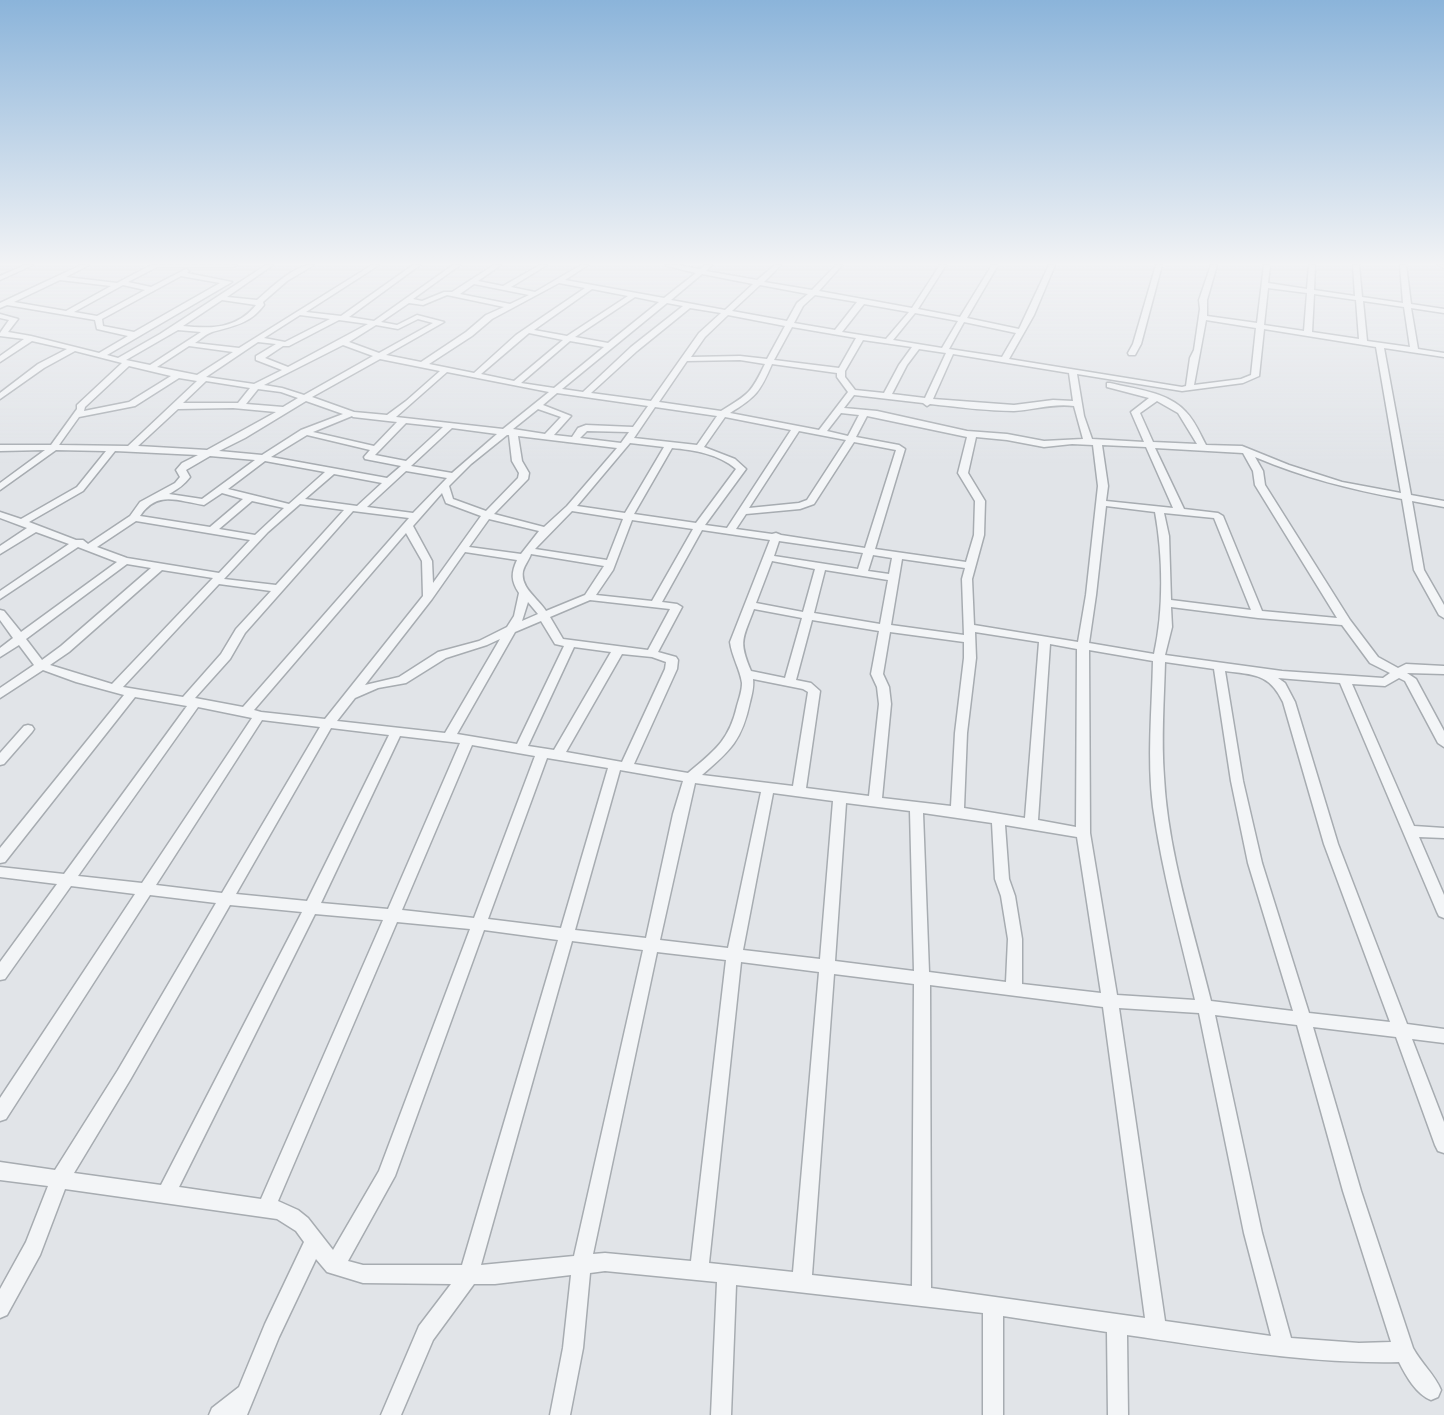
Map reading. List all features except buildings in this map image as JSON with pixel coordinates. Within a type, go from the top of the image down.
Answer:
[{"type":"street","points":[[118,331],[135,335]]},
{"type":"street","points":[[99,356],[142,331]]},
{"type":"street","points":[[0,487],[52,449],[82,408],[80,407],[122,362],[169,331]]},
{"type":"street","points":[[151,368],[208,331]]},
{"type":"street","points":[[131,448],[177,406],[200,379],[239,350],[270,331]]},
{"type":"street","points":[[286,369],[259,358],[280,345],[313,331]]},
{"type":"street","points":[[240,406],[257,385],[361,331]]},
{"type":"street","points":[[90,547],[134,518],[143,504],[184,480],[185,474],[182,470],[185,465],[424,331]]},
{"type":"street","points":[[424,364],[472,331]]},
{"type":"street","points":[[529,331],[610,346]]},
{"type":"street","points":[[475,376],[511,343],[529,331]]},
{"type":"street","points":[[515,384],[580,331]]},
{"type":"street","points":[[246,711],[389,549],[410,520],[444,485],[628,331]]},
{"type":"street","points":[[585,394],[656,331]]},
{"type":"street","points":[[391,1415],[426,1333],[469,1275],[565,935],[620,766],[672,662],[670,658],[651,654],[559,642],[545,617],[520,585],[517,573],[546,530],[570,508],[626,443],[707,331]]},
{"type":"street","points":[[699,448],[723,414],[751,396],[787,331]]},
{"type":"street","points":[[827,331],[1004,360],[1073,374],[1171,388],[1191,388],[1243,381],[1255,376],[1259,331]]},
{"type":"street","points":[[888,342],[897,331]]},
{"type":"street","points":[[927,403],[957,331]]},
{"type":"street","points":[[1004,360],[1019,331]]},
{"type":"street","points":[[1132,353],[1141,331]]},
{"type":"street","points":[[1191,388],[1200,331]]},
{"type":"street","points":[[1290,331],[1444,355]]},
{"type":"street","points":[[1362,331],[1363,342]]},
{"type":"street","points":[[1411,331],[1414,350]]},
{"type":"street","points":[[2,334],[31,338],[178,375],[282,390],[351,413],[575,440],[669,444],[699,448],[732,461],[741,469],[700,525],[656,603]]},
{"type":"street","points":[[861,337],[841,372],[841,377],[852,392],[927,403],[1017,408],[1040,406],[1047,403],[1078,404]]},
{"type":"street","points":[[0,360],[31,338]]},
{"type":"street","points":[[257,339],[280,345]]},
{"type":"street","points":[[126,340],[150,343]]},
{"type":"street","points":[[343,342],[379,356],[515,384],[723,414],[900,449],[862,573]]},
{"type":"street","points":[[188,344],[239,350]]},
{"type":"street","points":[[1380,345],[1419,570],[1440,603],[1444,615]]},
{"type":"street","points":[[887,396],[916,346]]},
{"type":"street","points":[[0,397],[41,366],[73,349]]},
{"type":"street","points":[[685,359],[740,358],[841,372]]},
{"type":"street","points":[[389,417],[409,403],[444,370]]},
{"type":"street","points":[[1073,374],[1155,398],[1183,412],[1203,447]]},
{"type":"street","points":[[1073,374],[1078,404],[1102,465],[1101,503],[1083,645],[1083,833],[1110,1001],[1156,1329]]},
{"type":"street","points":[[76,415],[132,404],[178,375]]},
{"type":"street","points":[[822,433],[852,392]]},
{"type":"street","points":[[1155,398],[1135,411],[1180,512]]},
{"type":"street","points":[[177,406],[240,406],[285,410]]},
{"type":"street","points":[[537,406],[567,415],[548,436]]},
{"type":"street","points":[[838,410],[888,416],[972,434],[1007,437],[1044,444],[1093,442],[1246,450],[1286,467],[1340,484],[1444,504]]},
{"type":"street","points":[[158,495],[201,503],[260,458],[304,432],[351,413]]},
{"type":"street","points":[[743,511],[800,506],[811,502],[864,413]]},
{"type":"street","points":[[405,419],[368,457],[454,476]]},
{"type":"street","points":[[0,974],[69,880],[191,702],[226,656],[240,632],[355,508],[389,481],[451,425]]},
{"type":"street","points":[[575,440],[581,430],[586,428],[634,430]]},
{"type":"street","points":[[730,530],[796,429]]},
{"type":"street","points":[[304,432],[376,448]]},
{"type":"street","points":[[0,1308],[33,1248],[60,1179],[327,725],[428,597],[487,515],[524,476],[509,432]]},
{"type":"street","points":[[957,812],[970,633],[966,587],[979,535],[980,501],[963,473],[972,434]]},
{"type":"street","points":[[349,697],[375,685],[402,680],[442,655],[473,646],[589,597],[610,564],[628,517],[669,444]]},
{"type":"street","points":[[32,464],[82,448]]},
{"type":"street","points":[[23,522],[80,489],[113,448]]},
{"type":"street","points":[[1,449],[131,448],[210,453],[260,458],[389,481]]},
{"type":"street","points":[[1246,450],[1258,471],[1260,485],[1345,622],[1374,660],[1410,679],[1444,744]]},
{"type":"street","points":[[114,689],[258,538],[332,471]]},
{"type":"street","points":[[444,485],[448,500],[487,515],[546,530]]},
{"type":"street","points":[[220,490],[293,504],[355,508],[410,520]]},
{"type":"street","points":[[211,531],[251,497]]},
{"type":"street","points":[[1101,503],[1214,515],[1221,519],[1258,615]]},
{"type":"street","points":[[570,508],[971,566]]},
{"type":"street","points":[[1159,510],[1164,536],[1166,603],[1166,627],[1159,658],[1157,776],[1160,807],[1169,860],[1205,1007],[1253,1233],[1284,1348]]},
{"type":"street","points":[[0,515],[79,542],[125,561],[279,589]]},
{"type":"street","points":[[134,518],[258,538]]},
{"type":"street","points":[[410,520],[427,561],[428,597]]},
{"type":"street","points":[[0,551],[36,527]]},
{"type":"street","points":[[560,1415],[573,1348],[582,1264],[671,850],[690,778],[724,749],[739,725],[748,686],[746,674],[735,647],[770,558],[776,536]]},
{"type":"street","points":[[0,596],[79,542]]},
{"type":"street","points":[[462,549],[610,564]]},
{"type":"street","points":[[876,802],[885,704],[883,687],[877,674],[883,627],[898,555]]},
{"type":"street","points":[[770,558],[893,578]]},
{"type":"street","points":[[0,653],[125,561]]},
{"type":"street","points":[[790,682],[821,566]]},
{"type":"street","points":[[0,694],[82,635],[158,568]]},
{"type":"street","points":[[449,738],[511,630],[524,605],[525,592]]},
{"type":"street","points":[[589,597],[675,606],[678,609],[651,654]]},
{"type":"street","points":[[1166,603],[1258,615],[1345,622]]},
{"type":"street","points":[[751,605],[883,627],[1045,639],[1263,673],[1385,681],[1412,667],[1444,670]]},
{"type":"street","points":[[0,613],[40,665],[132,693],[246,711],[259,716],[468,740],[690,778],[957,812],[1083,833]]},
{"type":"street","points":[[1030,824],[1045,639]]},
{"type":"street","points":[[521,748],[570,645]]},
{"type":"street","points":[[334,1265],[386,1176],[480,924],[551,753],[619,649]]},
{"type":"street","points":[[1219,667],[1237,781],[1255,863],[1303,1018],[1352,1191],[1404,1352],[1413,1370],[1431,1390]]},
{"type":"street","points":[[1263,673],[1281,686],[1289,702],[1331,844],[1444,1145]]},
{"type":"street","points":[[746,674],[790,682],[811,688],[815,693],[800,792]]},
{"type":"street","points":[[1344,678],[1444,912]]},
{"type":"street","points":[[0,858],[132,693]]},
{"type":"street","points":[[0,1113],[259,716]]},
{"type":"street","points":[[0,761],[28,729]]},
{"type":"street","points":[[166,1194],[311,908],[396,733]]},
{"type":"street","points":[[266,1208],[394,916],[468,740]]},
{"type":"street","points":[[699,1270],[734,956],[768,788]]},
{"type":"street","points":[[801,1283],[840,797]]},
{"type":"street","points":[[916,807],[922,978],[921,1297]]},
{"type":"street","points":[[998,819],[1002,879],[1008,896],[1015,939],[1014,989]]},
{"type":"street","points":[[1409,831],[1444,832]]},
{"type":"street","points":[[0,872],[226,900],[480,924],[1110,1001],[1205,1007],[1444,1036]]},
{"type":"street","points":[[0,1171],[288,1213],[297,1218],[319,1251],[334,1265],[363,1274],[521,1273],[605,1262],[699,1270],[993,1305],[1284,1348],[1359,1353],[1404,1352]]},
{"type":"street","points":[[237,1415],[272,1331],[314,1242]]},
{"type":"street","points":[[721,1415],[727,1274]]},
{"type":"street","points":[[993,1305],[993,1415]]},
{"type":"street","points":[[1117,1324],[1118,1415]]},
{"type":"street","points":[[219,1415],[246,1393]]}]
